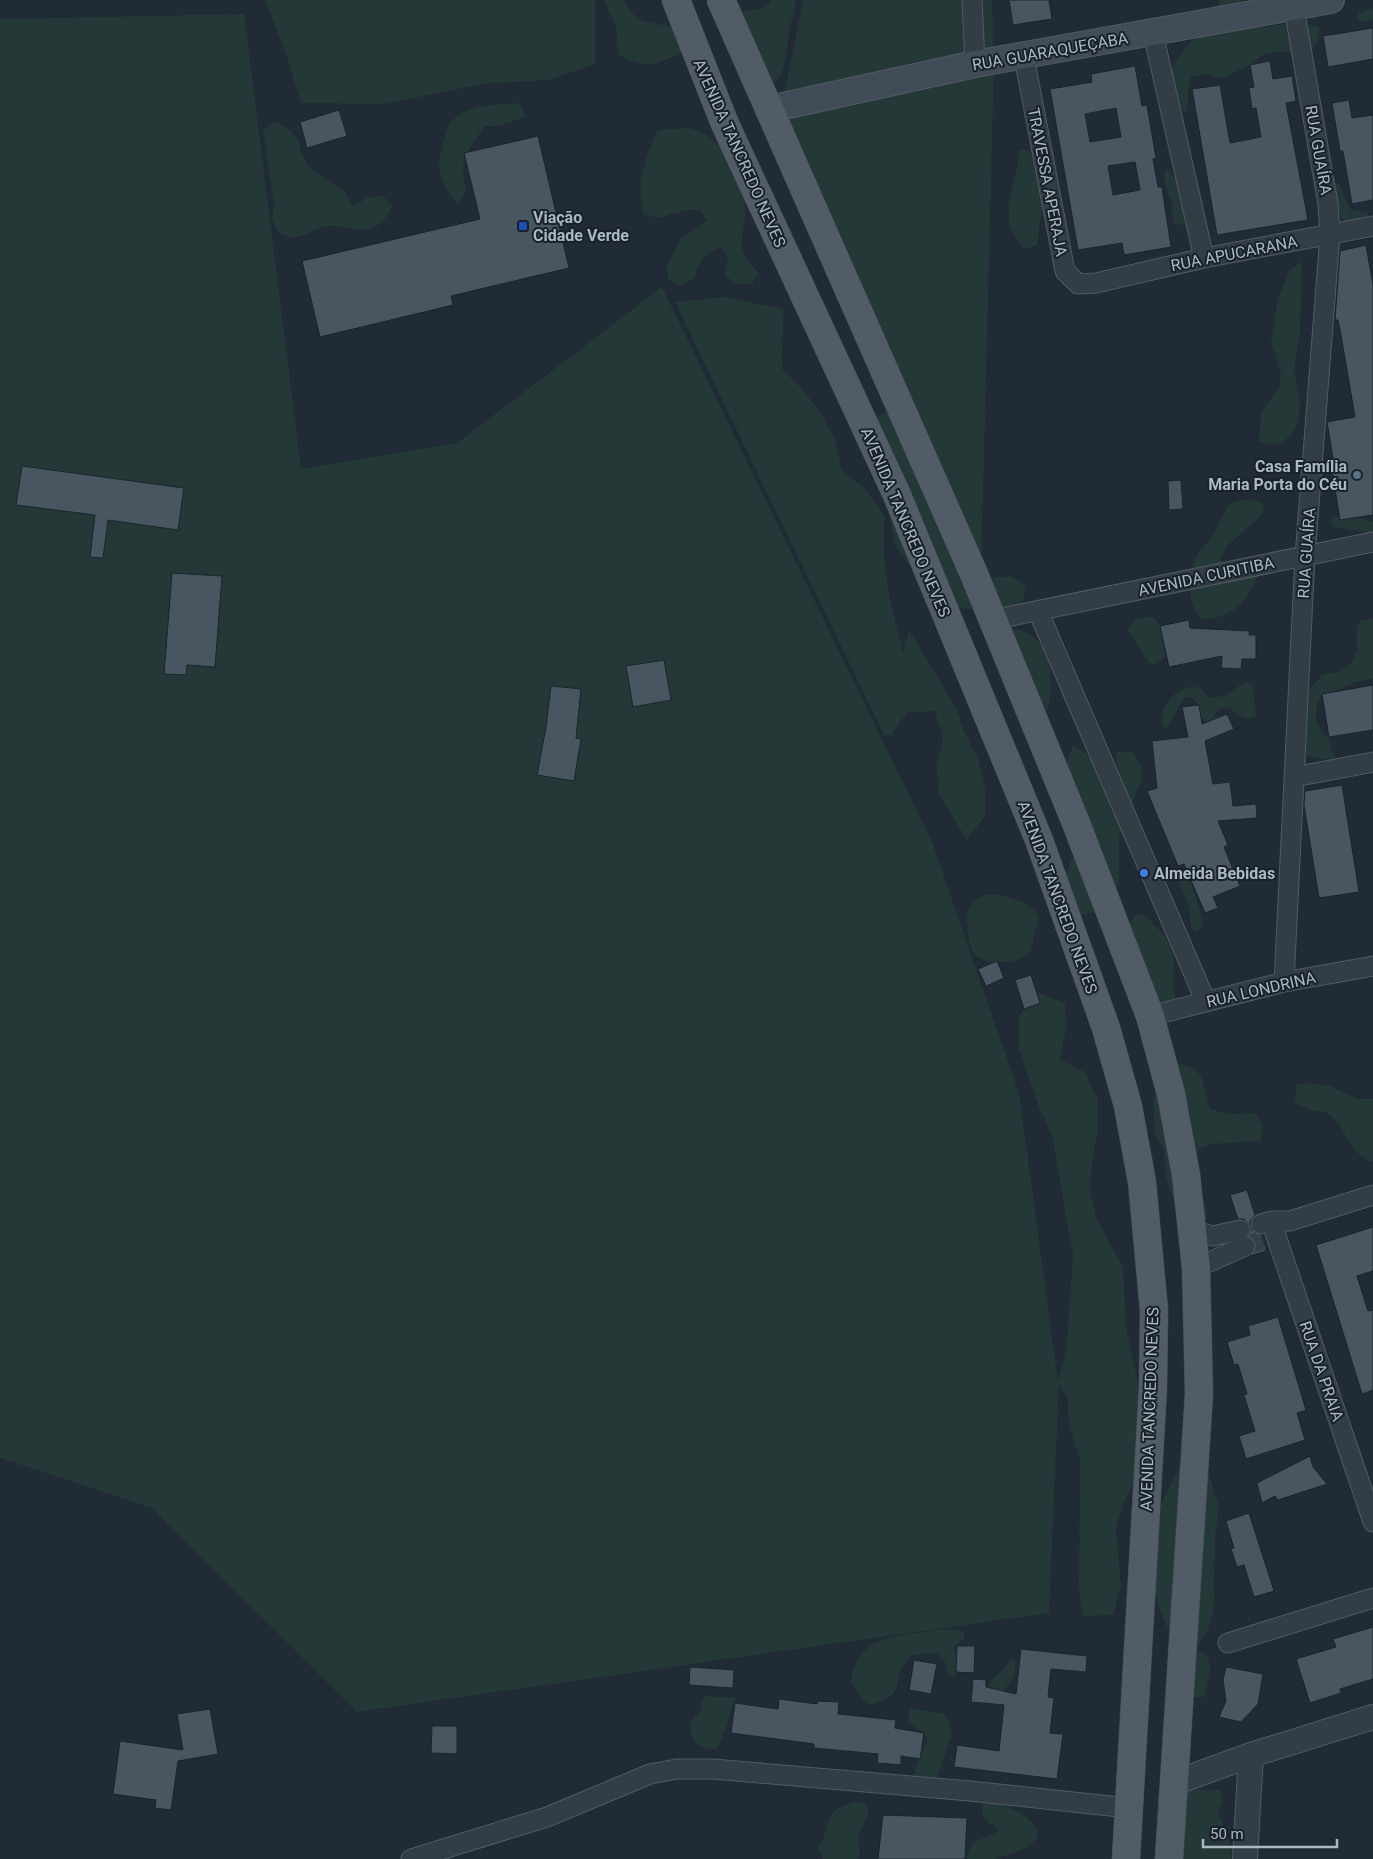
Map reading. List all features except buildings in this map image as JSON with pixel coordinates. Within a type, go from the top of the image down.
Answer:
[{"type":"main road","name":"AVENIDA TANCREDO NEVES","points":[[676,0],[725,124],[897,495],[1039,840],[1106,1028],[1128,1106],[1142,1182],[1154,1310],[1153,1387],[1126,1859]]},
{"type":"main road","points":[[713,0],[738,42]]},
{"type":"main road","points":[[721,0],[992,620],[1076,823],[1150,1016],[1171,1094],[1186,1175],[1196,1268],[1198,1403],[1170,1859]]},
{"type":"main road","name":"RUA GUARAQUEÇABA","points":[[770,109],[976,64],[1024,57],[1331,0]]},
{"type":"main road","points":[[782,248],[796,247],[822,230]]},
{"type":"street","points":[[972,0],[976,64]]},
{"type":"street","name":"RUA GUAÍRA","points":[[1284,982],[1305,556],[1330,235],[1328,204],[1294,8]]},
{"type":"street","points":[[1153,33],[1204,258]]},
{"type":"street","name":"TRAVESSA APERAJA","points":[[1024,57],[1065,271],[1078,284],[1096,283]]},
{"type":"street","name":"RUA APUCARANA","points":[[1096,283],[1204,258],[1373,226]]},
{"type":"street","name":"AVENIDA CURITIBA","points":[[992,620],[1373,542]]},
{"type":"street","points":[[1038,611],[1206,1002]]},
{"type":"street","points":[[1294,777],[1373,762]]},
{"type":"street","name":"RUA LONDRINA","points":[[1150,1016],[1284,982],[1373,966]]},
{"type":"street","name":"RUA DA PRAIA","points":[[1373,1195],[1272,1228],[1373,1522]]},
{"type":"street","points":[[1192,1230],[1213,1236],[1242,1238],[1196,1268]]},
{"type":"street","points":[[1228,1643],[1373,1598]]},
{"type":"street","points":[[1174,1783],[1251,1755],[1373,1717]]},
{"type":"street","points":[[1245,1859],[1251,1755]]},
{"type":"street","points":[[411,1859],[547,1817],[650,1774],[678,1769],[712,1769],[762,1773],[1130,1808]]},
{"type":"green space","points":[[265,0],[595,0],[595,64],[548,80],[483,84],[384,104],[301,103],[285,51]]},
{"type":"green space","points":[[604,0],[624,0],[639,19],[676,27],[686,52],[659,63],[647,65],[618,55],[616,27]]},
{"type":"green space","points":[[771,0],[795,0],[795,10],[783,68],[776,83],[770,88],[743,18],[743,11],[762,8]]},
{"type":"green space","points":[[803,0],[992,0],[994,66],[981,569],[780,116]]},
{"type":"green space","points":[[1220,0],[1243,0],[1257,25],[1262,28],[1294,22],[1319,27],[1319,35],[1316,44],[1308,53],[1278,52],[1262,55],[1250,65],[1220,79],[1205,74],[1191,77],[1185,115],[1174,96],[1169,74],[1172,66],[1191,41],[1204,33]]},
{"type":"green space","points":[[1373,8],[1373,20],[1363,22],[1356,19],[1359,13]]},
{"type":"green space","points":[[244,14],[301,469],[457,443],[662,287],[932,842],[1019,1093],[1058,1381],[1066,1353],[1073,1256],[1052,1136],[1039,1107],[1019,1049],[1019,1016],[1036,992],[1065,1003],[1066,1030],[1059,1059],[1085,1072],[1098,1100],[1098,1130],[1092,1160],[1090,1189],[1096,1218],[1123,1267],[1126,1327],[1145,1416],[1139,1473],[1125,1499],[1116,1527],[1121,1586],[1113,1615],[1083,1616],[1079,1587],[1080,1460],[1070,1429],[1067,1399],[1059,1384],[1049,1613],[357,1712],[152,1508],[0,1458],[0,19]]},
{"type":"green space","points":[[520,103],[526,117],[499,126],[485,126],[469,149],[463,170],[466,191],[459,204],[447,190],[440,175],[441,149],[449,125],[453,119],[466,110],[489,105]]},
{"type":"green space","points":[[274,121],[287,128],[298,139],[302,154],[309,167],[345,192],[353,206],[367,198],[382,195],[393,206],[383,220],[375,227],[364,230],[329,226],[321,227],[299,237],[287,236],[278,232],[272,218],[274,204],[263,131]]},
{"type":"green space","points":[[690,128],[715,141],[732,162],[738,175],[744,202],[743,251],[748,261],[759,272],[752,284],[737,284],[724,275],[728,259],[722,247],[711,252],[703,259],[698,267],[695,278],[682,286],[668,280],[667,265],[680,239],[707,221],[700,210],[687,210],[659,218],[644,215],[641,205],[641,183],[645,160],[658,130]]},
{"type":"green space","points":[[1019,149],[1034,152],[1043,201],[1037,245],[1023,250],[1009,222],[1009,204]]},
{"type":"green space","points":[[1166,168],[1191,195],[1203,200],[1203,212],[1191,226],[1175,224],[1174,222],[1172,204],[1164,177]]},
{"type":"green space","points":[[1339,183],[1351,210],[1367,213],[1369,220],[1347,223],[1341,218],[1331,184]]},
{"type":"green space","points":[[1302,261],[1300,336],[1294,368],[1300,404],[1299,420],[1291,436],[1276,445],[1259,442],[1261,412],[1279,388],[1281,374],[1271,342],[1278,298],[1290,270]]},
{"type":"green space","points":[[723,297],[783,309],[782,369],[803,390],[822,415],[835,440],[842,470],[866,490],[885,516],[885,569],[903,653],[909,630],[955,706],[965,733],[978,759],[985,787],[985,816],[967,840],[938,793],[937,764],[943,736],[934,710],[922,713],[908,711],[891,735],[884,735],[675,302]]},
{"type":"green space","points":[[889,410],[981,579],[1012,576],[1025,585],[1024,599],[1013,608],[967,609],[953,606],[922,591],[909,564],[900,554],[894,541],[889,512],[864,425]]},
{"type":"green space","points":[[1245,499],[1260,502],[1265,508],[1262,515],[1227,546],[1221,559],[1225,567],[1254,568],[1257,576],[1249,594],[1237,608],[1212,619],[1202,619],[1197,614],[1191,600],[1190,576],[1194,562],[1212,537],[1230,503]]},
{"type":"green space","points":[[1350,516],[1373,522],[1373,533],[1333,527],[1331,520],[1333,517]]},
{"type":"green space","points":[[1152,617],[1160,625],[1165,646],[1165,657],[1154,665],[1147,661],[1127,629],[1137,618]]},
{"type":"green space","points":[[1373,619],[1373,679],[1358,681],[1335,691],[1322,694],[1317,705],[1316,717],[1320,729],[1329,737],[1331,751],[1337,758],[1322,759],[1301,754],[1304,696],[1323,674],[1339,672],[1351,664],[1357,650],[1357,627],[1360,620]]},
{"type":"green space","points":[[1004,629],[1018,629],[1032,636],[1041,645],[1047,657],[1050,670],[1050,698],[1042,723]]},
{"type":"green space","points":[[1245,682],[1253,684],[1256,715],[1249,719],[1242,717],[1228,707],[1222,708],[1215,713],[1214,721],[1208,726],[1202,718],[1199,705],[1191,697],[1184,698],[1166,730],[1162,725],[1165,706],[1178,692],[1195,687],[1202,690],[1208,698],[1224,696]]},
{"type":"green space","points":[[1073,745],[1095,760],[1108,787],[1122,781],[1117,767],[1116,752],[1132,752],[1141,764],[1142,779],[1119,836],[1119,882],[1113,897],[1102,910],[1073,917],[1065,876],[1076,848],[1067,775],[1068,760]]},
{"type":"green space","points":[[1184,870],[1189,876],[1203,921],[1202,928],[1196,932],[1191,928],[1189,905],[1175,873]]},
{"type":"green space","points":[[987,894],[1001,895],[1024,903],[1039,917],[1030,953],[1018,959],[1002,962],[987,961],[975,954],[968,932],[968,913],[970,906],[974,902]]},
{"type":"green space","points":[[1144,914],[1165,936],[1174,958],[1175,1006],[1163,1011],[1127,932],[1129,923],[1136,915]]},
{"type":"green space","points":[[1171,1062],[1191,1068],[1201,1076],[1210,1108],[1227,1113],[1256,1114],[1263,1127],[1261,1141],[1212,1144],[1198,1149],[1197,1177],[1207,1218],[1202,1238],[1176,1207],[1166,1177],[1164,1149],[1155,1136],[1153,1103],[1156,1089]]},
{"type":"green space","points":[[1297,1084],[1327,1085],[1358,1099],[1373,1099],[1373,1162],[1364,1158],[1353,1148],[1338,1123],[1332,1117],[1323,1112],[1305,1108],[1294,1100]]},
{"type":"green space","points":[[1195,1457],[1207,1466],[1219,1508],[1215,1537],[1214,1601],[1212,1618],[1207,1632],[1198,1645],[1184,1649],[1166,1625],[1150,1582],[1158,1509],[1179,1469]]},
{"type":"green space","points":[[941,1629],[958,1630],[965,1633],[963,1640],[954,1646],[958,1668],[956,1676],[948,1677],[945,1662],[937,1654],[926,1653],[911,1656],[904,1664],[895,1691],[890,1696],[883,1701],[870,1705],[863,1701],[851,1682],[855,1665],[862,1653],[884,1639]]},
{"type":"green space","points":[[1195,1651],[1205,1653],[1210,1663],[1210,1674],[1204,1697],[1188,1698]]},
{"type":"green space","points":[[1012,1658],[1016,1662],[1014,1677],[1003,1692],[987,1689],[992,1680]]},
{"type":"green space","points":[[705,1696],[736,1698],[723,1736],[716,1749],[704,1748],[696,1743],[690,1729],[690,1723],[701,1710],[701,1702]]},
{"type":"green space","points":[[910,1708],[944,1714],[949,1720],[952,1735],[935,1783],[914,1780],[916,1765],[928,1739],[921,1730],[907,1723]]},
{"type":"green space","points":[[1186,1790],[1220,1790],[1223,1800],[1218,1814],[1230,1840],[1231,1859],[1163,1859]]},
{"type":"green space","points":[[991,1801],[1017,1811],[1032,1822],[1037,1830],[1037,1837],[1032,1843],[1015,1853],[995,1859],[967,1859],[971,1846],[975,1842],[999,1830],[991,1825],[983,1816],[983,1802]]},
{"type":"green space","points":[[854,1802],[862,1802],[868,1808],[858,1838],[860,1853],[858,1859],[823,1859],[818,1848],[828,1820],[831,1815],[843,1806]]},
{"type":"tunnel","points":[[1245,1246],[1263,1240]]},
{"type":"place","name":"Viação Cidade Verde","points":[[523,226]]},
{"type":"place","name":"Casa Família Maria Porta do Céu","points":[[1357,475]]},
{"type":"place","name":"Almeida Bebidas","points":[[1144,873]]}]
